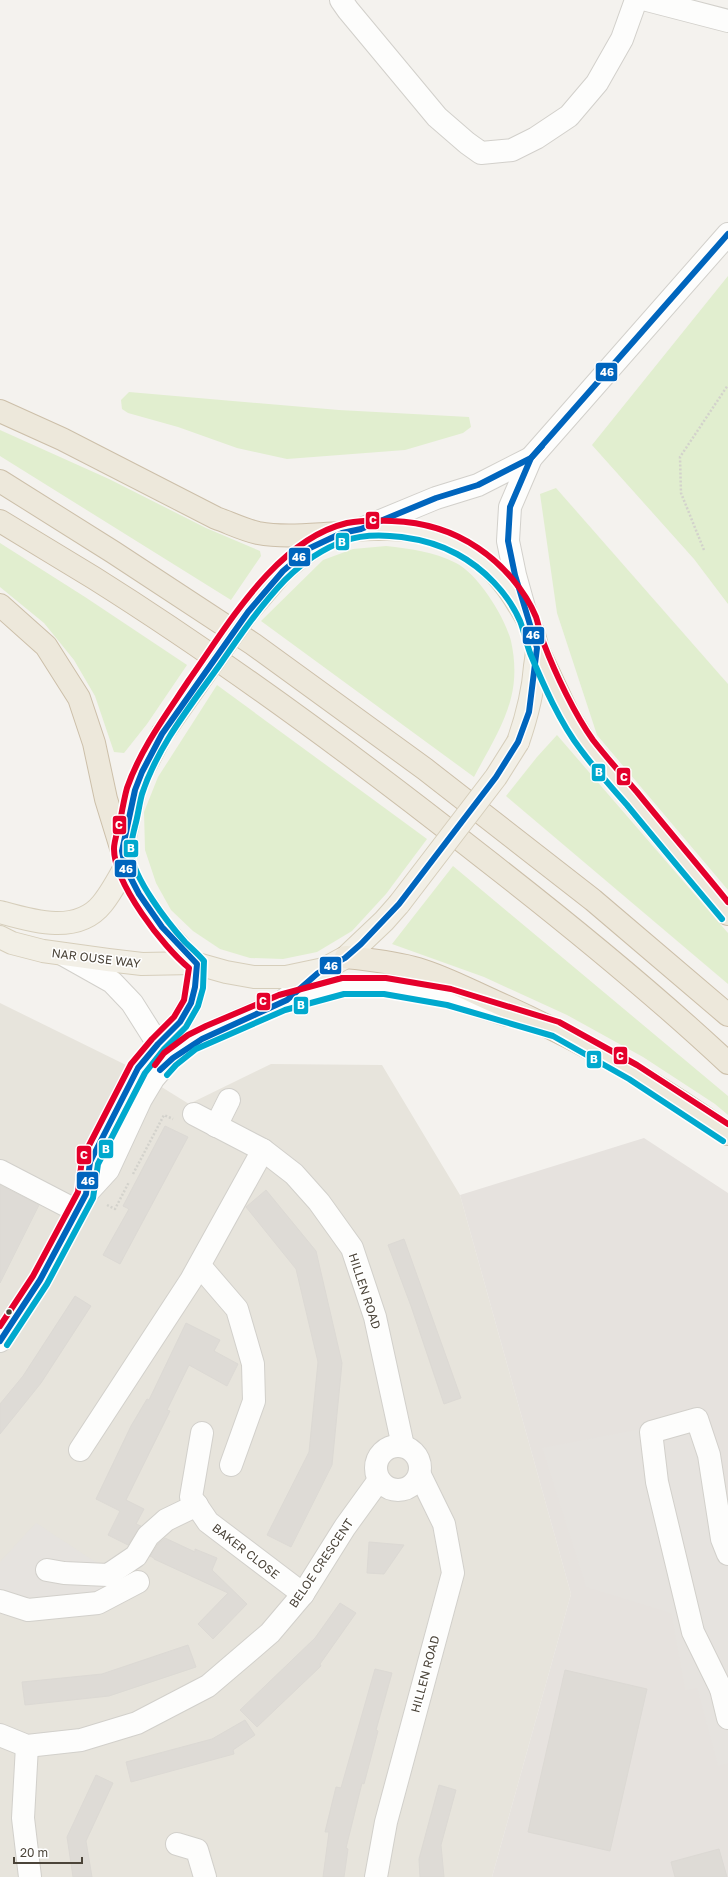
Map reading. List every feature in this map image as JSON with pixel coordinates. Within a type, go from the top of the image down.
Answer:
[{"type":"highway","points":[[0,411],[62,439],[216,518],[239,527],[256,532],[277,535],[352,531]]},
{"type":"highway","points":[[0,481],[113,552],[253,644],[425,769],[593,900],[728,1015]]},
{"type":"highway","points":[[0,521],[95,579],[233,671],[407,797],[561,918],[688,1026],[728,1063]]},
{"type":"highway","points":[[0,605],[46,646],[79,698],[94,743],[106,799],[124,859]]},
{"type":"highway","points":[[537,648],[569,716],[586,744],[728,914]]},
{"type":"highway","points":[[346,957],[387,962],[420,969],[556,1029],[633,1072],[728,1134]]},
{"type":"main road","points":[[0,912],[37,922],[62,924],[84,918],[101,905],[124,859],[135,790],[142,772],[162,734],[248,612],[283,570],[310,548],[352,531],[392,529],[422,532],[459,545],[485,562],[504,582],[527,618],[537,648]]},
{"type":"main road","name":"NAR OUSE WAY","points":[[0,937],[12,943],[64,954],[142,964],[196,963],[254,977],[286,977],[324,969],[346,957],[384,921],[399,904],[496,777],[518,742],[529,712],[537,648]]},
{"type":"main road","points":[[124,859],[139,894],[162,927],[196,963]]},
{"type":"street","points":[[342,0],[348,10],[437,117],[481,153],[512,150],[536,138],[569,116],[597,83],[622,39],[636,0]]},
{"type":"street","points":[[646,0],[728,21]]},
{"type":"street","points":[[527,618],[515,575],[508,541],[510,507],[531,458],[728,234]]},
{"type":"street","points":[[352,531],[436,498],[478,485],[531,458]]},
{"type":"street","points":[[64,954],[112,982],[132,1002],[158,1044]]},
{"type":"street","points":[[82,1202],[90,1162],[138,1068],[158,1044],[180,1022],[191,1004],[195,987],[196,963]]},
{"type":"street","points":[[282,1002],[324,969]]},
{"type":"street","points":[[0,1341],[40,1280],[82,1202],[108,1170],[141,1099],[153,1079],[170,1059],[192,1042],[209,1033],[282,1002],[343,986],[385,986],[449,997],[556,1029]]},
{"type":"street","points":[[216,1126],[229,1100]]},
{"type":"street","name":"HILLEN ROAD","points":[[194,1114],[263,1150],[294,1174],[319,1202],[352,1248],[375,1317],[403,1446],[410,1449],[420,1460],[420,1475],[444,1524],[453,1573],[386,1822],[376,1877]]},
{"type":"street","points":[[80,1450],[192,1280],[263,1150]]},
{"type":"street","points":[[0,1171],[82,1202]]},
{"type":"street","points":[[200,1266],[237,1309],[253,1364],[254,1401],[231,1465]]},
{"type":"street","points":[[728,1554],[722,1539],[709,1455],[697,1420],[651,1432],[657,1482],[693,1632],[725,1691],[728,1718]]},
{"type":"street","name":"BAKER CLOSE","points":[[202,1433],[191,1497],[208,1522],[302,1594]]},
{"type":"street","points":[[403,1446],[388,1448],[378,1458],[376,1473],[379,1480],[384,1486],[390,1489],[405,1490],[417,1482],[420,1475]]},
{"type":"street","name":"BELOE CRESCENT","points":[[0,1735],[26,1746],[81,1740],[137,1723],[208,1686],[270,1632],[302,1594],[345,1527],[379,1480]]},
{"type":"street","points":[[47,1570],[64,1574],[108,1575],[136,1556],[148,1536],[166,1520],[196,1505]]},
{"type":"street","points":[[0,1601],[28,1610],[98,1603],[138,1582]]},
{"type":"street","points":[[26,1746],[23,1818],[30,1877]]},
{"type":"street","points":[[177,1844],[197,1850],[205,1877]]},
{"type":"path","points":[[704,550],[681,493],[680,457],[728,385]]},
{"type":"path","points":[[82,1202],[115,1209],[164,1115],[188,1126],[194,1114]]},
{"type":"shaded area","points":[[0,1003],[126,1065],[189,1104],[271,1064],[382,1065],[460,1195],[571,1594],[492,1877],[0,1877]]},
{"type":"shaded area","points":[[644,1138],[728,1193],[728,1877],[492,1877],[571,1594],[460,1195]]},
{"type":"shaded area","points":[[699,1408],[728,1507],[728,1763],[718,1766],[697,1688],[685,1690],[671,1613],[586,1587],[542,1448],[641,1429]]},
{"type":"shaded area","points":[[36,1523],[123,1580],[92,1594],[25,1602],[0,1591],[0,1562]]},
{"type":"green space","points":[[728,276],[728,604],[694,559],[592,445]]},
{"type":"green space","points":[[129,392],[339,410],[469,417],[471,427],[463,433],[405,450],[287,459],[237,448],[178,427],[128,413],[122,409],[121,400]]},
{"type":"green space","points":[[0,430],[109,479],[206,528],[260,551],[261,556],[231,600],[0,456]]},
{"type":"green space","points":[[556,488],[728,684],[728,890],[597,735],[557,613],[540,494]]},
{"type":"green space","points":[[0,543],[85,597],[187,665],[147,724],[124,753],[114,752],[95,696],[74,660],[44,623],[0,587]]},
{"type":"green space","points":[[386,546],[430,553],[456,563],[473,576],[490,597],[508,631],[514,662],[514,684],[511,698],[500,729],[474,777],[261,621],[323,560],[353,549]]},
{"type":"green space","points":[[217,685],[427,839],[386,894],[352,931],[317,952],[283,959],[250,958],[220,949],[193,931],[171,910],[156,883],[145,850],[144,812],[158,777]]},
{"type":"green space","points":[[557,735],[728,933],[728,984],[506,796],[537,757]]},
{"type":"green space","points":[[453,866],[728,1096],[728,1115],[715,1104],[643,1057],[567,1015],[484,977],[392,944]]},
{"type":"building","points":[[165,1126],[188,1137],[120,1264],[103,1255],[129,1209],[123,1206]]},
{"type":"building","points":[[0,1185],[39,1205],[0,1283]]},
{"type":"building","points":[[266,1190],[316,1251],[342,1363],[332,1465],[291,1547],[267,1535],[309,1452],[318,1362],[296,1269],[246,1207]]},
{"type":"building","points":[[404,1239],[461,1398],[444,1404],[411,1306],[388,1245]]},
{"type":"building","points":[[75,1296],[91,1306],[41,1383],[0,1434],[0,1404],[23,1376]]},
{"type":"building","points":[[186,1323],[220,1340],[214,1351],[238,1364],[227,1386],[189,1365],[167,1410],[170,1411],[126,1500],[144,1509],[136,1524],[141,1526],[128,1545],[108,1535],[120,1511],[96,1499],[131,1426],[147,1399],[149,1400]]},
{"type":"building","points":[[165,1538],[195,1552],[195,1549],[217,1558],[212,1570],[247,1604],[213,1639],[198,1624],[228,1593],[150,1556],[158,1544]]},
{"type":"building","points":[[369,1542],[404,1545],[384,1574],[367,1573]]},
{"type":"building","points":[[340,1603],[356,1613],[320,1664],[321,1666],[257,1727],[240,1710],[315,1638]]},
{"type":"building","points":[[188,1645],[196,1667],[109,1696],[25,1705],[22,1682],[102,1674]]},
{"type":"building","points":[[375,1669],[392,1673],[376,1730],[378,1731],[364,1784],[362,1783],[346,1848],[348,1849],[344,1877],[323,1877],[329,1832],[325,1832],[336,1787],[341,1788]]},
{"type":"building","points":[[565,1670],[647,1689],[610,1851],[528,1832]]},
{"type":"building","points":[[245,1720],[255,1735],[233,1750],[234,1754],[131,1782],[126,1762],[212,1739]]},
{"type":"building","points":[[96,1775],[113,1783],[86,1841],[92,1877],[73,1877],[67,1837]]},
{"type":"building","points":[[439,1785],[456,1790],[441,1845],[444,1877],[420,1877],[419,1859]]},
{"type":"building","points":[[719,1849],[727,1877],[675,1877],[671,1862]]},
{"type":"transit line","name":"46","points":[[0,1341],[40,1280],[86,1194],[90,1162],[138,1068],[158,1044],[180,1022],[191,1003],[195,987],[197,964],[162,927],[139,894],[125,867],[122,851],[135,790],[142,772],[162,734],[248,612],[283,571],[310,548],[342,533],[361,529],[436,498],[478,485],[531,458],[728,234]]},
{"type":"transit line","name":"46","points":[[160,1070],[173,1058],[202,1039],[287,1000],[318,973],[345,958],[361,944],[399,904],[496,777],[518,742],[529,712],[537,648],[515,575],[508,541],[510,507],[531,458],[542,446]]},
{"type":"transit line","name":"C","points":[[0,1326],[33,1276],[78,1192],[82,1159],[131,1064],[152,1039],[174,1017],[184,1000],[189,968],[166,945],[142,913],[122,879],[116,863],[114,849],[115,842],[127,788],[133,773],[139,759],[163,719],[237,611],[256,587],[276,566],[298,547],[321,532],[347,523],[358,521],[381,520],[415,523],[448,532],[478,548],[496,562],[512,578],[526,597],[536,617],[543,641],[560,681],[586,730],[609,760],[728,902]]},
{"type":"transit line","name":"B","points":[[7,1345],[47,1284],[93,1198],[98,1164],[145,1073],[164,1049],[186,1027],[198,1006],[203,988],[204,961],[185,942],[152,900],[133,863],[131,853],[132,840],[142,794],[149,776],[166,742],[187,710],[268,599],[298,568],[320,552],[336,544],[357,537],[402,537],[445,548],[476,566],[494,582],[502,591],[515,611],[540,677],[552,703],[573,739],[597,771],[722,919]]},
{"type":"transit line","name":"C","points":[[155,1065],[164,1053],[188,1035],[279,995],[342,978],[386,978],[451,989],[559,1022],[637,1065],[728,1124]]},
{"type":"transit line","name":"B","points":[[167,1075],[176,1065],[196,1049],[285,1010],[344,994],[384,994],[447,1005],[553,1036],[629,1079],[723,1141]]}]
